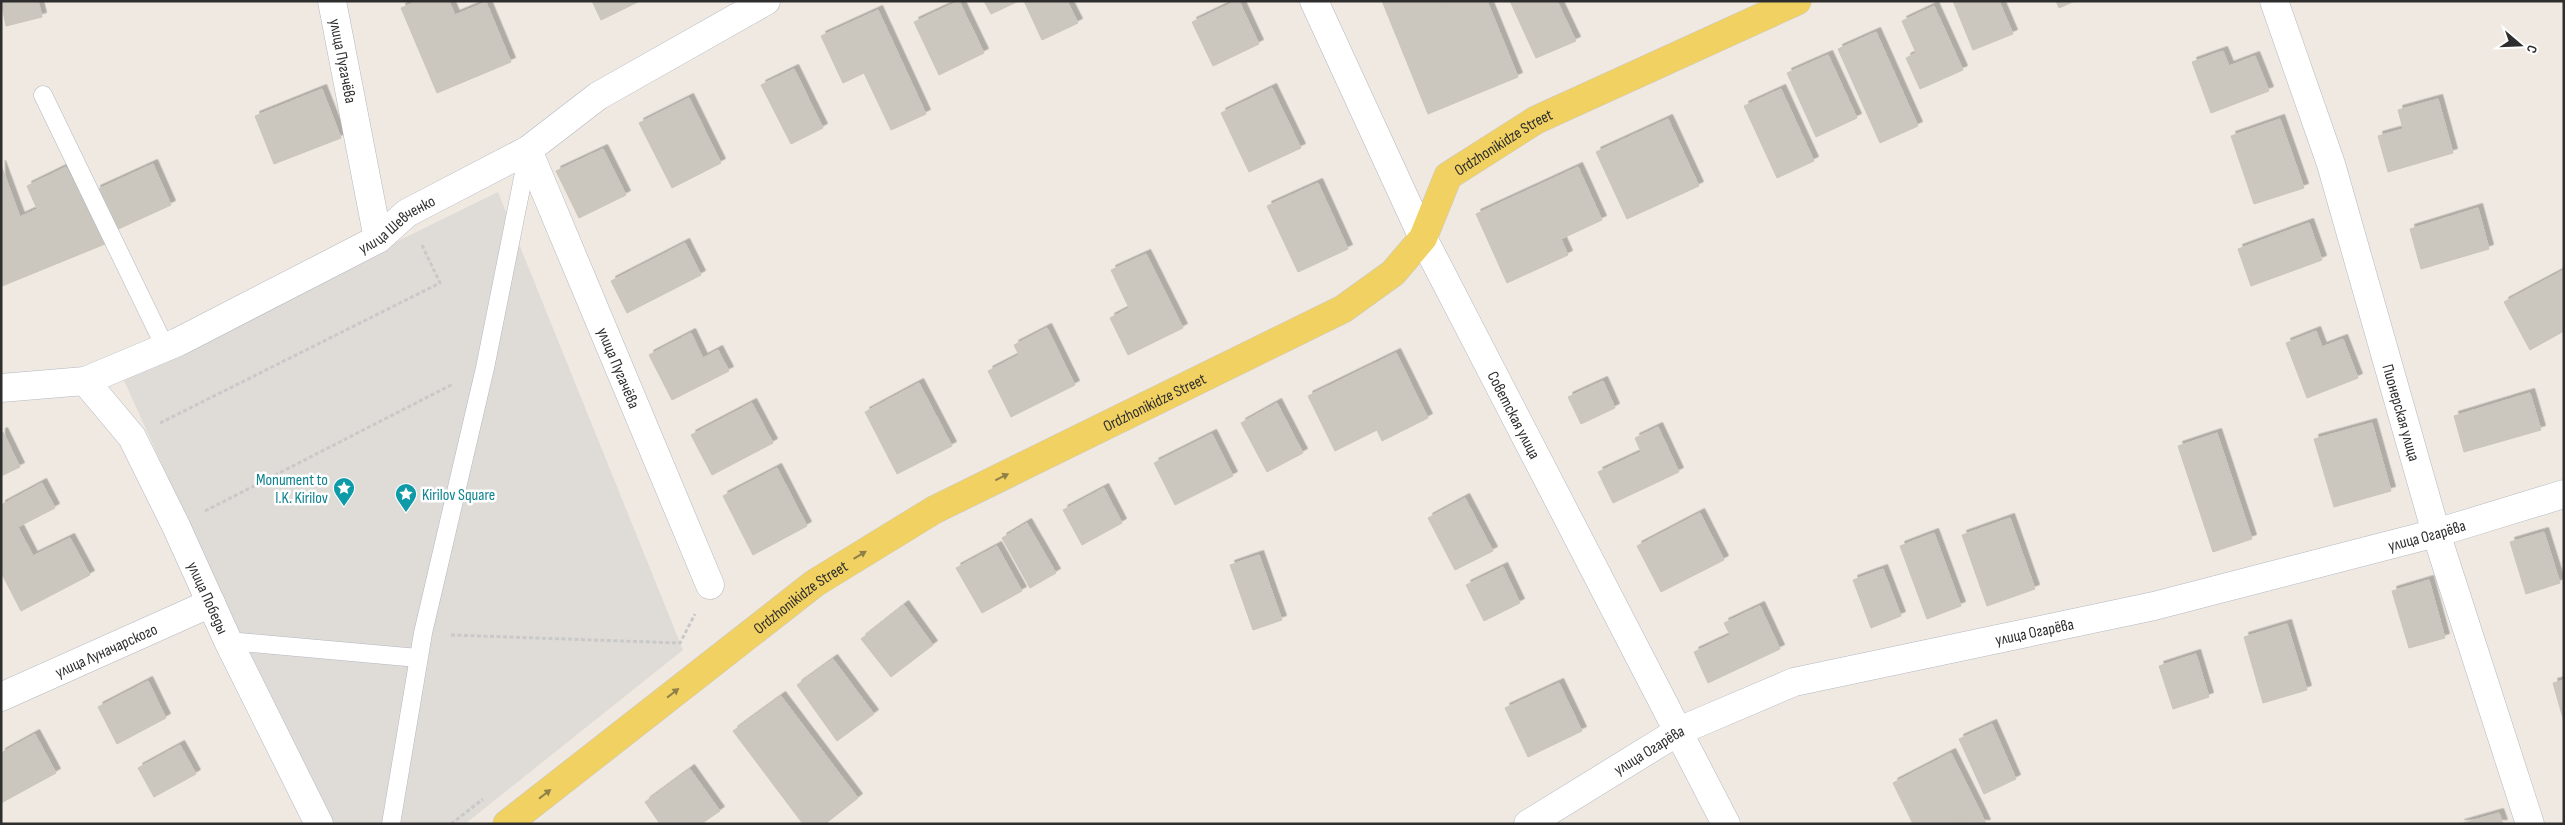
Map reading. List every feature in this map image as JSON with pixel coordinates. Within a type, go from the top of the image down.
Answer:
[{"type":"main road","name":"Ordzhonikidze Street","points":[[507,824],[815,583],[934,510],[1343,309],[1393,273],[1423,238],[1448,176],[1520,130],[1536,120],[1797,1]]},
{"type":"street","name":"улица Пугачёва","points":[[332,1],[378,239]]},
{"type":"street","name":"улица Шевченко","points":[[1,388],[85,381],[165,348],[378,239],[407,213],[528,150],[598,96],[766,1]]},
{"type":"street","name":"Советская улица","points":[[1314,1],[1423,238],[1726,824]]},
{"type":"street","name":"Пионерская улица","points":[[2274,1],[2331,164],[2436,533],[2530,824]]},
{"type":"street","name":"улица Пугачёва","points":[[528,150],[710,584]]},
{"type":"street","name":"улица Победы","points":[[85,381],[132,437],[176,526],[228,641],[319,824]]},
{"type":"street","name":"улица Огарёва","points":[[1528,824],[1679,731],[1794,682],[2154,606],[2436,533],[2564,494]]},
{"type":"street","name":"улица Луначарского","points":[[1,697],[211,603]]},
{"type":"lane","points":[[43,95],[165,348]]},
{"type":"lane","points":[[391,824],[423,633],[484,368],[528,150]]},
{"type":"lane","points":[[228,641],[418,658]]},
{"type":"path","points":[[132,437],[440,283],[407,213]]},
{"type":"path","points":[[176,526],[484,368]]},
{"type":"path","points":[[423,633],[680,643],[710,584]]},
{"type":"shaded area","name":"Kirilov Square","points":[[498,192],[683,650],[465,824],[324,824],[122,376]]},
{"type":"building","points":[[1,1],[38,1],[42,17],[6,26]]},
{"type":"building","points":[[417,1],[449,1],[455,15],[486,2],[511,62],[437,93],[401,8]]},
{"type":"building","points":[[592,1],[640,1],[601,20]]},
{"type":"building","points":[[959,1],[984,53],[939,75],[914,22]]},
{"type":"building","points":[[984,1],[1019,1],[991,14]]},
{"type":"building","points":[[1024,1],[1067,1],[1078,23],[1042,40]]},
{"type":"building","points":[[1239,1],[1259,44],[1213,66],[1192,22]]},
{"type":"building","points":[[1382,1],[1454,1],[1454,2],[1393,28]]},
{"type":"building","points":[[1457,1],[1487,1],[1518,77],[1428,114],[1393,28]]},
{"type":"building","points":[[1510,1],[1557,1],[1576,41],[1536,58]]},
{"type":"building","points":[[1953,1],[1999,1],[2013,34],[1973,50]]},
{"type":"building","points":[[2056,1],[2075,1],[2059,8]]},
{"type":"building","points":[[1934,6],[1963,70],[1920,89],[1906,58],[1916,53],[1902,21]]},
{"type":"building","points":[[878,10],[926,114],[891,130],[864,73],[843,83],[821,36]]},
{"type":"building","points":[[1876,32],[1918,126],[1880,143],[1838,49]]},
{"type":"building","points":[[2223,51],[2229,66],[2255,56],[2269,91],[2211,113],[2192,62]]},
{"type":"building","points":[[1828,55],[1857,118],[1816,137],[1787,73]]},
{"type":"building","points":[[794,69],[823,128],[791,144],[761,85]]},
{"type":"building","points":[[1272,88],[1301,148],[1249,172],[1221,113]]},
{"type":"building","points":[[322,89],[341,138],[274,164],[255,116]]},
{"type":"building","points":[[1781,89],[1814,161],[1777,178],[1744,106]]},
{"type":"building","points":[[689,98],[721,163],[672,188],[639,123]]},
{"type":"building","points":[[2438,99],[2453,153],[2388,172],[2378,136],[2403,129],[2398,110]]},
{"type":"building","points":[[1668,119],[1699,186],[1627,219],[1596,152]]},
{"type":"building","points":[[2280,119],[2304,188],[2254,204],[2231,136]]},
{"type":"building","points":[[603,149],[626,195],[579,218],[556,171]]},
{"type":"building","points":[[153,164],[171,205],[114,231],[96,190]]},
{"type":"building","points":[[1,165],[20,217],[37,209],[27,186],[66,167],[105,244],[2,286]]},
{"type":"building","points":[[1578,167],[1602,220],[1561,239],[1568,255],[1507,283],[1476,214]]},
{"type":"building","points":[[1318,183],[1348,249],[1298,272],[1267,206]]},
{"type":"building","points":[[2478,208],[2489,249],[2421,269],[2410,229]]},
{"type":"building","points":[[2309,223],[2322,260],[2251,286],[2238,249]]},
{"type":"building","points":[[685,243],[701,275],[627,313],[611,281]]},
{"type":"building","points":[[1146,254],[1183,328],[1128,355],[1110,318],[1129,308],[1111,270]]},
{"type":"building","points":[[2564,270],[2564,331],[2530,350],[2504,302]]},
{"type":"building","points":[[1047,328],[1075,385],[1011,417],[988,371],[1019,355],[1014,345]]},
{"type":"building","points":[[2316,331],[2322,347],[2343,339],[2358,378],[2307,398],[2286,343]]},
{"type":"building","points":[[691,333],[703,358],[718,350],[729,371],[672,400],[649,355]]},
{"type":"building","points":[[1396,353],[1428,418],[1382,441],[1377,430],[1335,451],[1308,396]]},
{"type":"building","points":[[1603,381],[1615,408],[1581,424],[1568,397]]},
{"type":"building","points":[[919,383],[952,446],[897,474],[865,412]]},
{"type":"building","points":[[2530,393],[2541,430],[2464,452],[2454,416]]},
{"type":"building","points":[[752,403],[773,443],[712,475],[691,435]]},
{"type":"building","points":[[1277,403],[1303,453],[1267,472],[1241,423]]},
{"type":"building","points":[[2372,423],[2391,491],[2334,507],[2314,439]]},
{"type":"building","points":[[1658,427],[1679,472],[1613,503],[1598,472],[1641,452],[1635,438]]},
{"type":"building","points":[[3,432],[20,467],[1,476],[1,433]]},
{"type":"building","points":[[2217,433],[2252,539],[2213,552],[2178,446]]},
{"type":"building","points":[[1212,434],[1233,476],[1175,505],[1154,463]]},
{"type":"building","points":[[777,468],[807,526],[753,555],[723,496]]},
{"type":"building","points":[[42,483],[55,508],[18,527],[33,556],[70,538],[90,575],[21,611],[1,572],[1,505]]},
{"type":"building","points":[[1104,488],[1122,523],[1082,545],[1063,510]]},
{"type":"building","points":[[1465,498],[1493,551],[1455,570],[1428,518]]},
{"type":"building","points":[[1700,513],[1724,560],[1661,592],[1637,546]]},
{"type":"building","points":[[2010,518],[2035,589],[1987,606],[1962,535]]},
{"type":"building","points":[[1027,523],[1056,573],[1030,588],[1002,538]]},
{"type":"building","points":[[2544,532],[2560,583],[2526,594],[2510,542]]},
{"type":"building","points":[[1934,533],[1961,606],[1927,619],[1900,546]]},
{"type":"building","points":[[997,546],[1022,591],[982,613],[956,568]]},
{"type":"building","points":[[1259,555],[1282,620],[1253,630],[1230,565]]},
{"type":"building","points":[[1503,567],[1520,603],[1484,621],[1466,585]]},
{"type":"building","points":[[1883,569],[1901,616],[1871,628],[1853,580]]},
{"type":"building","points":[[2429,580],[2445,638],[2409,648],[2392,591]]},
{"type":"building","points":[[904,605],[933,645],[891,677],[861,639]]},
{"type":"building","points":[[1760,606],[1780,649],[1708,683],[1694,652],[1730,635],[1724,623]]},
{"type":"building","points":[[2287,624],[2307,690],[2263,703],[2244,637]]},
{"type":"building","points":[[2196,654],[2209,697],[2173,709],[2159,666]]},
{"type":"building","points":[[833,659],[874,714],[837,741],[797,685]]},
{"type":"building","points":[[2564,680],[2564,722],[2553,683]]},
{"type":"building","points":[[148,681],[166,718],[117,744],[98,707]]},
{"type":"building","points":[[1559,683],[1582,731],[1528,757],[1505,708]]},
{"type":"building","points":[[781,696],[858,798],[825,824],[803,824],[733,731]]},
{"type":"building","points":[[1992,724],[2016,779],[1984,794],[1959,739]]},
{"type":"building","points":[[35,734],[56,773],[1,803],[1,753]]},
{"type":"building","points":[[180,745],[196,774],[154,797],[138,768]]},
{"type":"building","points":[[1951,753],[1979,809],[1950,824],[1913,824],[1893,783]]},
{"type":"building","points":[[690,769],[720,811],[701,824],[660,824],[645,802]]},
{"type":"building","points":[[1979,809],[1986,824],[1950,824]]},
{"type":"building","points":[[2499,813],[2503,824],[2460,824]]},
{"type":"place","name":"Monument to I.K. Kirilov","points":[[344,507]]},
{"type":"place","name":"Kirilov Square","points":[[406,513]]}]
